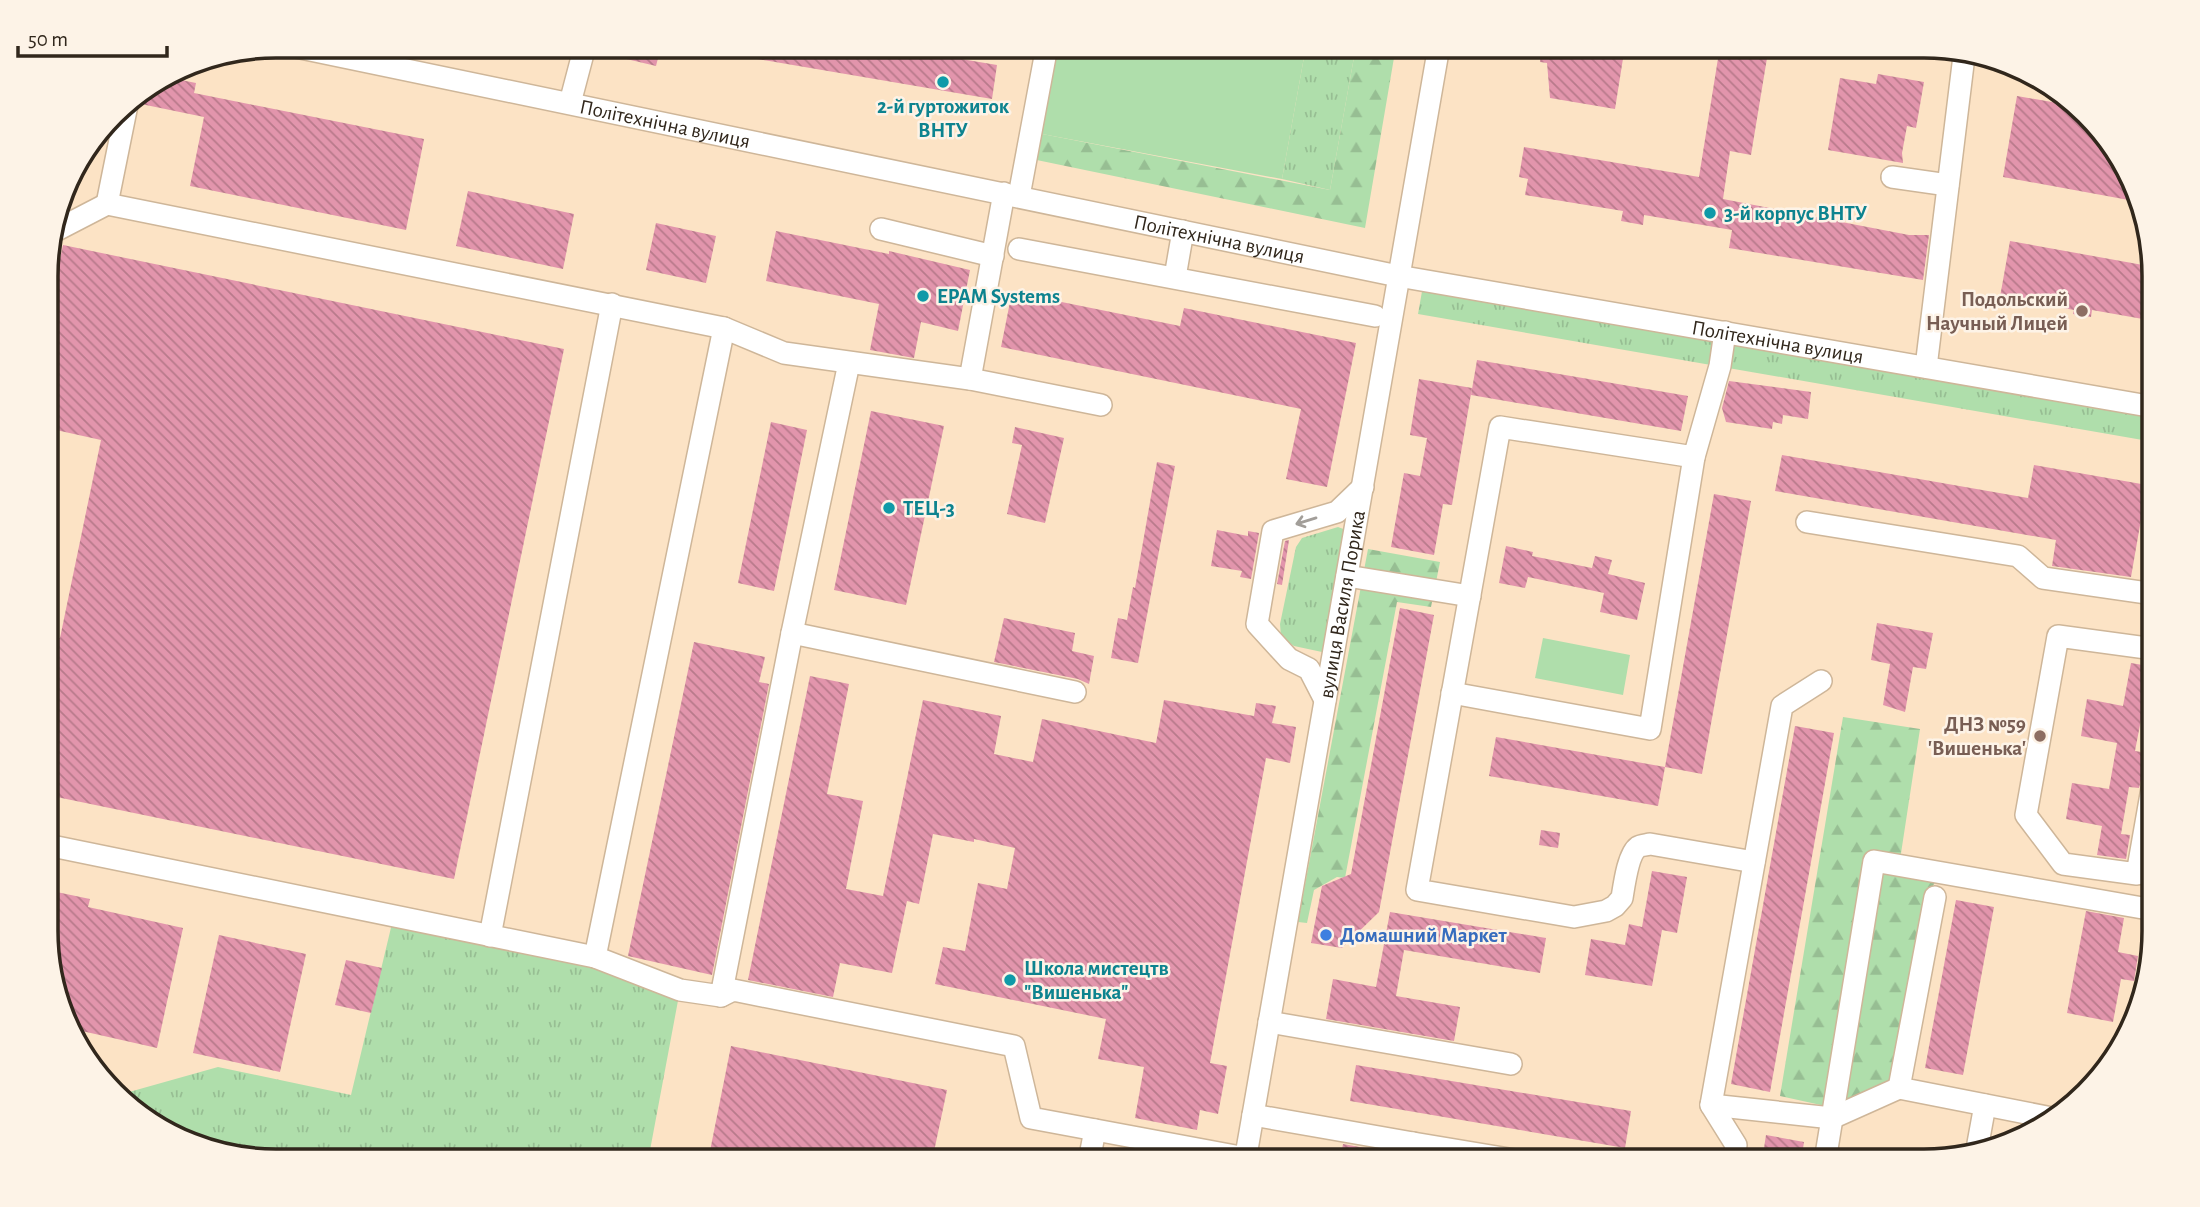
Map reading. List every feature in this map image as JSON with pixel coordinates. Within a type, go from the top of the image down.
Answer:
[{"type":"street","name":"Політехнічна вулиця","points":[[350,58],[1398,276],[2142,405]]},
{"type":"street","points":[[570,103],[581,58]]},
{"type":"street","points":[[970,379],[993,256],[1012,195],[1044,58]]},
{"type":"street","name":"вулиця Василя Порика","points":[[1248,1149],[1437,58]]},
{"type":"street","points":[[1926,367],[1963,62]]},
{"type":"street","points":[[107,204],[124,120]]},
{"type":"street","points":[[1892,177],[1948,185]]},
{"type":"street","points":[[63,227],[107,204],[724,327],[784,353],[970,379],[1101,405]]},
{"type":"street","points":[[881,229],[993,256]]},
{"type":"street","points":[[1175,277],[1183,231]]},
{"type":"street","points":[[1020,249],[1375,316]]},
{"type":"street","points":[[490,936],[611,304]]},
{"type":"street","points":[[595,957],[724,327]]},
{"type":"street","points":[[1452,693],[1650,729],[1694,457],[1720,366],[1725,332]]},
{"type":"street","points":[[721,996],[792,633],[849,363]]},
{"type":"street","points":[[1694,457],[1500,427],[1417,890],[1574,917],[1606,911],[1619,903],[1631,857],[1638,847],[1644,845],[1754,862]]},
{"type":"street","points":[[1325,700],[1309,669],[1289,659],[1257,624],[1273,531],[1337,512],[1363,487]]},
{"type":"street","points":[[1807,522],[2018,556],[2043,578],[2142,592]]},
{"type":"street","points":[[1347,576],[1470,596]]},
{"type":"street","points":[[792,633],[1075,692]]},
{"type":"street","points":[[2142,647],[2057,636],[2026,815],[2063,864],[2137,874],[2142,845]]},
{"type":"street","points":[[1736,1149],[1736,1145],[1711,1105],[1782,706],[1821,681]]},
{"type":"street","points":[[58,847],[595,957],[680,990],[721,996],[733,990],[1014,1046],[1031,1118],[1174,1149]]},
{"type":"street","points":[[1827,1149],[1874,861],[2142,908]]},
{"type":"street","points":[[1899,1087],[1935,897]]},
{"type":"street","points":[[1269,1022],[1511,1065]]},
{"type":"street","points":[[1711,1105],[1832,1118],[1899,1087],[2039,1116]]},
{"type":"street","points":[[1978,1142],[1985,1105]]},
{"type":"street","points":[[1253,1115],[1398,1149]]},
{"type":"street","points":[[1091,1149],[1095,1130]]},
{"type":"green space","points":[[1056,58],[1304,58],[1282,179],[1042,134]]},
{"type":"green space","points":[[1304,58],[1354,58],[1330,190],[1282,179]]},
{"type":"green space","points":[[1354,58],[1394,58],[1365,228],[1027,158],[1032,132],[1330,190]]},
{"type":"green space","points":[[1424,280],[2142,405],[2142,440],[1418,314]]},
{"type":"green space","points":[[1338,527],[1346,530],[1322,652],[1294,646],[1281,637],[1280,624],[1296,547],[1302,538]]},
{"type":"green space","points":[[1368,549],[1440,562],[1431,607],[1397,602],[1345,878],[1337,877],[1314,890],[1307,923],[1298,922]]},
{"type":"green space","points":[[1543,638],[1630,655],[1623,695],[1535,678]]},
{"type":"green space","points":[[1843,717],[1920,729],[1898,873],[1937,879],[1928,894],[1892,1081],[1848,1111],[1780,1096]]},
{"type":"green space","points":[[394,915],[680,990],[650,1149],[262,1149],[206,1138],[179,1127],[129,1092],[218,1067],[351,1095]]},
{"type":"building","points":[[622,58],[658,58],[656,66]]},
{"type":"building","name":"2-й гуртожиток ВНТУ","points":[[751,58],[955,58],[997,65],[992,99]]},
{"type":"building","points":[[1540,58],[1623,58],[1615,109],[1550,98],[1547,63],[1540,62]]},
{"type":"building","name":"3-й корпус ВНТУ","points":[[1718,58],[1767,58],[1751,155],[1730,151],[1723,199],[1909,235],[1929,235],[1923,280],[1729,248],[1732,230],[1644,215],[1643,225],[1621,221],[1623,211],[1525,195],[1528,179],[1519,177],[1524,147],[1699,177]]},
{"type":"building","points":[[1878,74],[1924,82],[1916,128],[1907,126],[1903,163],[1828,150],[1840,78],[1876,84]]},
{"type":"building","points":[[181,80],[196,83],[194,93],[424,139],[406,230],[190,186],[204,117],[142,104]]},
{"type":"building","points":[[2017,96],[2055,103],[2088,132],[2120,179],[2128,200],[2003,177]]},
{"type":"building","points":[[468,191],[574,214],[563,269],[456,246]]},
{"type":"building","points":[[656,223],[716,236],[706,283],[646,270]]},
{"type":"building","points":[[776,231],[889,254],[889,251],[970,270],[958,331],[921,322],[914,358],[870,350],[879,304],[766,281]]},
{"type":"building","points":[[2010,241],[2141,265],[2142,319],[2092,310],[2091,317],[2073,314],[2074,310],[2000,297]]},
{"type":"building","points":[[63,245],[564,349],[454,879],[58,797],[58,638],[101,440],[58,430],[58,268]]},
{"type":"building","points":[[1012,292],[1180,326],[1184,308],[1356,343],[1327,487],[1286,479],[1301,409],[1001,347]]},
{"type":"building","points":[[1477,360],[1688,396],[1681,431],[1471,395]]},
{"type":"building","points":[[1419,379],[1472,388],[1452,505],[1443,504],[1434,555],[1391,547],[1404,473],[1420,476],[1427,438],[1410,435]]},
{"type":"building","points":[[1729,381],[1811,392],[1808,419],[1783,415],[1782,424],[1773,422],[1772,429],[1726,422],[1722,408]]},
{"type":"building","name":"ТЕЦ-3","points":[[871,411],[944,426],[906,605],[834,590]]},
{"type":"building","points":[[771,422],[807,430],[774,591],[738,583]]},
{"type":"building","points":[[1015,427],[1064,438],[1045,523],[1007,514],[1022,445],[1012,443]]},
{"type":"building","points":[[1782,455],[2028,498],[2034,465],[2142,484],[2142,514],[2131,577],[2052,566],[2056,540],[1775,491]]},
{"type":"building","points":[[1157,462],[1175,466],[1138,663],[1111,658],[1118,618],[1127,620],[1133,587],[1135,588]]},
{"type":"building","points":[[1714,494],[1751,501],[1702,774],[1665,767]]},
{"type":"building","points":[[1217,530],[1248,536],[1248,531],[1259,533],[1251,579],[1240,577],[1242,571],[1211,566]]},
{"type":"building","points":[[1289,540],[1282,585],[1277,584],[1285,541]]},
{"type":"building","points":[[1506,546],[1533,552],[1532,556],[1592,568],[1595,556],[1612,560],[1608,574],[1645,583],[1637,620],[1600,612],[1604,593],[1528,577],[1525,588],[1499,583]]},
{"type":"building","points":[[1400,608],[1434,615],[1379,912],[1342,948],[1311,943],[1322,886],[1351,874]]},
{"type":"building","points":[[1004,618],[1075,633],[1072,651],[1094,656],[1089,684],[1078,679],[994,662]]},
{"type":"building","points":[[1877,623],[1933,633],[1926,669],[1913,667],[1905,712],[1883,705],[1890,664],[1871,660]]},
{"type":"building","points":[[694,642],[765,657],[759,682],[769,684],[712,975],[628,956]]},
{"type":"building","points":[[2131,663],[2142,665],[2142,714],[2135,751],[2142,752],[2142,777],[2139,788],[2129,787],[2121,834],[2130,835],[2126,859],[2097,855],[2102,826],[2066,819],[2072,783],[2109,789],[2117,743],[2081,736],[2087,699],[2123,706]]},
{"type":"building","points":[[810,676],[849,684],[827,794],[863,801],[846,889],[883,896],[923,700],[1001,716],[994,754],[1033,762],[1042,719],[1156,743],[1164,700],[1254,716],[1256,703],[1276,706],[1272,723],[1296,727],[1290,763],[1266,758],[1210,1063],[1227,1066],[1218,1114],[1200,1110],[1197,1130],[1135,1118],[1144,1067],[1098,1059],[1106,1019],[935,984],[943,947],[965,951],[978,883],[1007,889],[1015,848],[933,834],[919,904],[907,901],[892,973],[840,963],[833,997],[748,980]]},
{"type":"building","points":[[1795,726],[1834,733],[1770,1092],[1731,1084]]},
{"type":"building","points":[[1496,737],[1665,767],[1658,806],[1489,776]]},
{"type":"building","points":[[1541,830],[1560,833],[1558,848],[1539,845]]},
{"type":"building","points":[[1652,871],[1687,877],[1677,933],[1662,930],[1652,986],[1585,975],[1591,939],[1625,945],[1629,924],[1642,927]]},
{"type":"building","points":[[58,892],[90,899],[88,907],[183,928],[157,1048],[82,1031],[65,987],[60,959]]},
{"type":"building","points":[[1956,900],[1994,907],[1963,1075],[1925,1068]]},
{"type":"building","points":[[2086,911],[2124,918],[2118,952],[2138,956],[2134,981],[2121,979],[2113,1022],[2067,1013]]},
{"type":"building","points":[[1390,912],[1546,938],[1540,973],[1404,950],[1396,996],[1460,1007],[1454,1041],[1326,1019],[1333,979],[1376,987]]},
{"type":"building","points":[[219,935],[306,954],[280,1072],[193,1053]]},
{"type":"building","points":[[346,960],[382,968],[371,1013],[335,1005]]},
{"type":"building","points":[[731,1046],[947,1090],[935,1149],[710,1149]]},
{"type":"building","points":[[1356,1065],[1631,1111],[1625,1148],[1350,1101]]},
{"type":"building","points":[[1766,1135],[1804,1142],[1803,1149],[1764,1149]]},
{"type":"building","points":[[1343,1144],[1370,1149],[1342,1149]]},
{"type":"place","name":"2-й гуртожиток ВНТУ","points":[[943,82]]},
{"type":"place","name":"3-й корпус ВНТУ","points":[[1710,213]]},
{"type":"place","name":"EPAM Systems","points":[[923,296]]},
{"type":"place","name":"Подольский Научный Лицей","points":[[2082,311]]},
{"type":"place","name":"ТЕЦ-3","points":[[889,508]]},
{"type":"place","name":"ДНЗ №59 'Вишенька'","points":[[2040,736]]},
{"type":"place","name":"Домашний Маркет","points":[[1326,935]]},
{"type":"place","name":"Школа мистецтв \"Вишенька\"","points":[[1010,980]]}]
